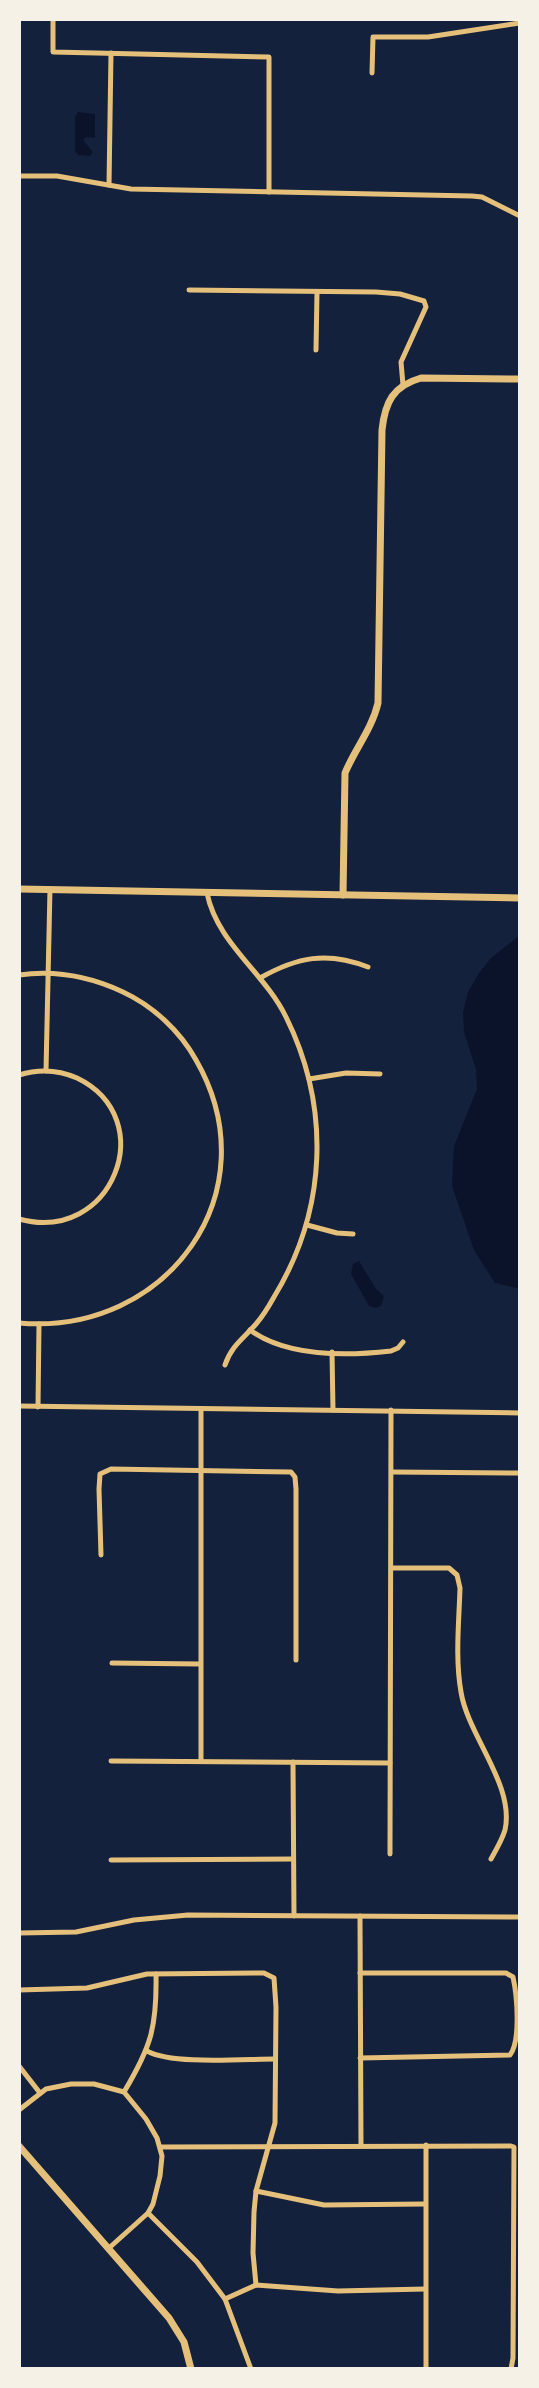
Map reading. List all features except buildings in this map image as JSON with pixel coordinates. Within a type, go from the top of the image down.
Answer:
[{"type":"street","points":[[53,19],[52,52],[269,57],[269,192]]},
{"type":"street","points":[[372,73],[373,37],[428,37],[520,23]]},
{"type":"street","points":[[109,185],[111,53]]},
{"type":"street","points":[[19,176],[57,176],[131,189],[472,195],[482,197],[520,216]]},
{"type":"street","points":[[189,290],[400,294],[416,298],[426,307],[401,362],[403,385]]},
{"type":"street","points":[[316,350],[317,292]]},
{"type":"street","points":[[344,895],[345,773],[373,721],[378,703],[383,419],[389,401],[403,385],[429,378],[520,379]]},
{"type":"street","points":[[19,889],[520,898]]},
{"type":"street","points":[[46,1071],[50,889]]},
{"type":"street","points":[[207,893],[215,921],[285,1015],[309,1079],[317,1145],[314,1199],[307,1225],[275,1296],[250,1330],[233,1346],[225,1365]]},
{"type":"street","points":[[260,978],[296,960],[314,958],[351,960],[368,967]]},
{"type":"street","points":[[19,975],[48,973],[90,979],[111,986],[148,1007],[164,1020],[192,1053],[207,1081],[217,1111],[221,1153],[217,1185],[207,1216],[187,1253],[173,1269],[122,1307],[81,1321],[19,1323]]},
{"type":"street","points":[[19,1075],[46,1071],[70,1075],[81,1080],[100,1095],[113,1114],[120,1137],[119,1161],[111,1184],[97,1203],[77,1216],[54,1223],[42,1224],[19,1219]]},
{"type":"street","points":[[309,1079],[346,1073],[380,1074]]},
{"type":"street","points":[[307,1225],[352,1234]]},
{"type":"street","points":[[38,1407],[39,1324]]},
{"type":"street","points":[[250,1330],[272,1343],[332,1352],[391,1351],[403,1342]]},
{"type":"street","points":[[332,1352],[333,1410]]},
{"type":"street","points":[[19,1406],[520,1413]]},
{"type":"street","points":[[201,1409],[201,1761]]},
{"type":"street","points":[[390,1854],[391,1410]]},
{"type":"street","points":[[101,1555],[100,1474],[111,1469],[286,1471],[295,1477],[296,1660]]},
{"type":"street","points":[[392,1472],[520,1473]]},
{"type":"street","points":[[392,1568],[454,1570],[460,1588],[461,1692],[467,1715],[498,1780],[505,1809],[505,1830],[491,1859]]},
{"type":"street","points":[[112,1663],[200,1664]]},
{"type":"street","points":[[111,1761],[390,1763]]},
{"type":"street","points":[[293,1762],[294,1916]]},
{"type":"street","points":[[111,1860],[293,1859]]},
{"type":"street","points":[[360,1916],[361,2145]]},
{"type":"street","points":[[19,1933],[76,1932],[115,1923],[165,1917],[520,1917]]},
{"type":"street","points":[[19,1990],[87,1987],[156,1974],[264,1973],[274,1978],[275,2123],[256,2191],[253,2253],[256,2285]]},
{"type":"street","points":[[360,1973],[506,1973],[513,1978],[516,1990],[515,2047],[510,2055],[360,2058]]},
{"type":"street","points":[[124,2092],[147,2051],[153,2033],[156,1974]]},
{"type":"street","points":[[147,2051],[159,2057],[179,2059],[275,2059]]},
{"type":"street","points":[[19,2066],[40,2093]]},
{"type":"street","points":[[19,2109],[40,2093],[71,2084],[94,2084],[124,2092],[146,2119],[160,2147],[160,2176],[148,2213],[108,2248]]},
{"type":"street","points":[[160,2147],[508,2144],[514,2147],[511,2369]]},
{"type":"street","points":[[425,2369],[426,2145]]},
{"type":"street","points":[[19,2146],[169,2318],[184,2342],[191,2369]]},
{"type":"street","points":[[256,2191],[324,2205],[425,2204]]},
{"type":"street","points":[[148,2213],[197,2262],[225,2299],[251,2369]]},
{"type":"street","points":[[225,2299],[256,2285],[338,2291],[425,2289]]},
{"type":"water","points":[[78,112],[95,114],[95,138],[86,137],[83,140],[93,152],[90,156],[78,155],[75,151],[75,117]]},
{"type":"water","points":[[520,935],[520,1289],[495,1283],[474,1250],[452,1186],[454,1146],[477,1089],[476,1069],[464,1032],[463,1012],[468,992],[491,958]]},
{"type":"water","points":[[359,1261],[376,1289],[384,1296],[381,1306],[369,1306],[351,1274],[353,1264]]}]
